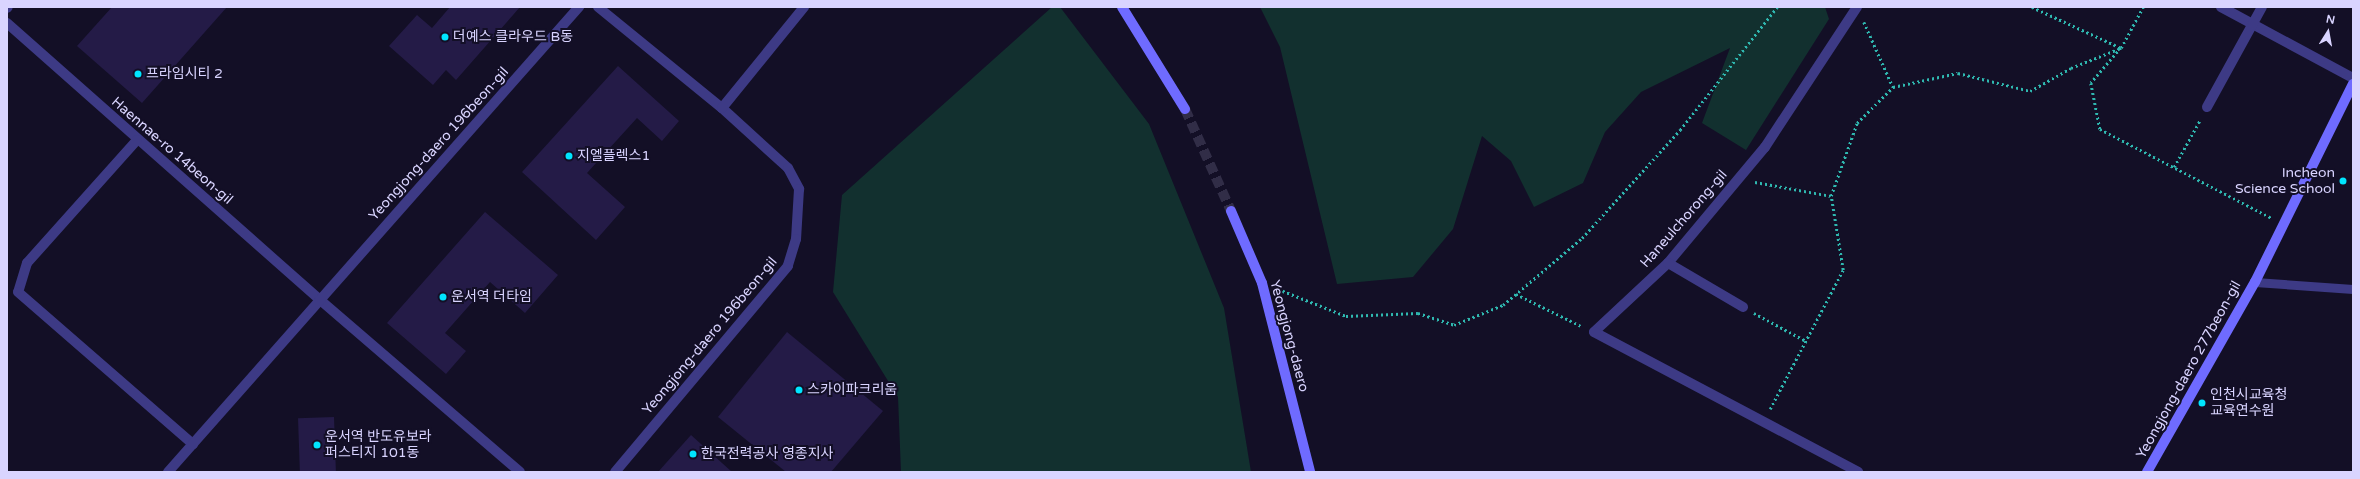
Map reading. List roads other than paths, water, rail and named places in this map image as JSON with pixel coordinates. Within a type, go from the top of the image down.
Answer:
[{"type":"street","name":"Yeongjong-daero 196beon-gil","points":[[168,472],[319,299],[579,7]]},
{"type":"street","name":"Yeongjong-daero 196beon-gil","points":[[598,7],[722,108],[788,168],[799,189],[796,239],[788,266],[615,472]]},
{"type":"street","points":[[722,108],[804,7]]},
{"type":"street","points":[[1122,7],[1185,109]]},
{"type":"street","points":[[2221,7],[2353,78]]},
{"type":"street","points":[[2207,107],[2262,7]]},
{"type":"street","name":"Haneulchorong-gil","points":[[1858,472],[1594,332],[1668,263],[1738,179],[1764,147],[1859,11]]},
{"type":"street","name":"Haennae-ro 14beon-gil","points":[[7,22],[137,140],[319,299]]},
{"type":"street","name":"Yeongjong-daero 277beon-gil","points":[[2147,472],[2254,282],[2353,84]]},
{"type":"street","points":[[137,140],[27,263],[18,292],[193,444]]},
{"type":"street","name":"Yeongjong-daero","points":[[1231,211],[1262,283],[1310,472]]},
{"type":"street","points":[[1668,263],[1743,307]]},
{"type":"street","points":[[319,299],[520,472]]},
{"type":"lane","name":"Yeongjong-daero 277beon-gil","points":[[2254,282],[2353,289]]},
{"type":"tunnel","points":[[1185,109],[1231,211]]},
{"type":"place","name":"더예스 클라우드 B동","points":[[445,37]]},
{"type":"place","name":"프라임시티 2","points":[[138,74]]},
{"type":"place","name":"지엘플렉스1","points":[[569,156]]},
{"type":"place","name":"Incheon Science School","points":[[2343,181]]},
{"type":"place","name":"운서역 더타임","points":[[443,297]]},
{"type":"place","name":"스카이파크리움","points":[[799,390]]},
{"type":"place","name":"인천시교육청 교육연수원","points":[[2202,403]]},
{"type":"place","name":"운서역 반도유보라 퍼스티지 101동","points":[[317,445]]},
{"type":"place","name":"한국전력공사 영종지사","points":[[693,454]]}]
